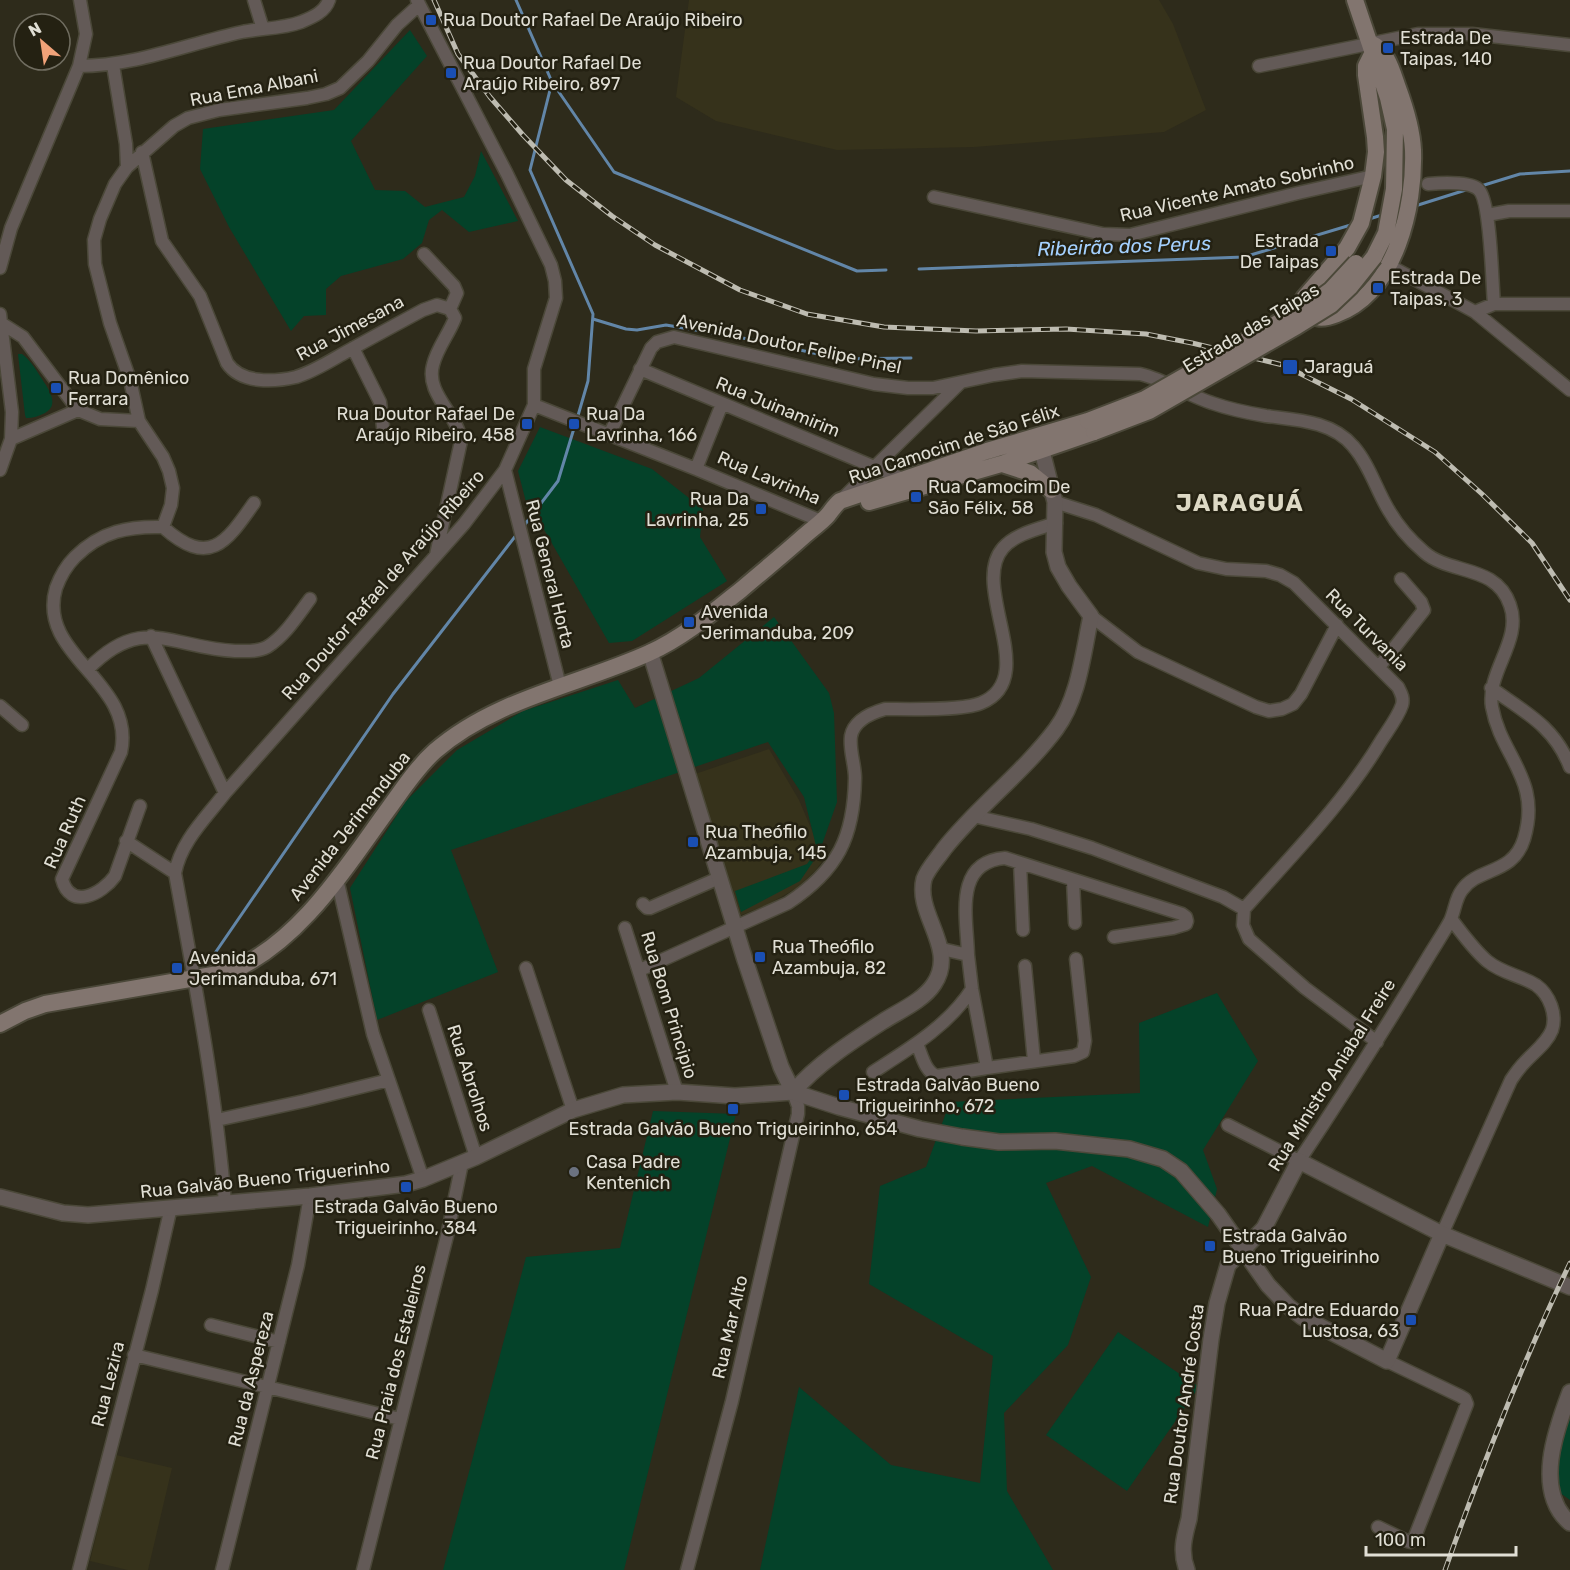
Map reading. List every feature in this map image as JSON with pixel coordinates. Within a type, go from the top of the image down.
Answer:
[{"type":"main road","name":"Estrada das Taipas","points":[[1091,426],[1149,411],[1330,305],[1350,288],[1371,252],[1386,233],[1394,189],[1395,129],[1388,98],[1355,0]]},
{"type":"main road","points":[[1371,48],[1382,50],[1394,74],[1404,103],[1413,147],[1412,188],[1390,266],[1368,295],[1345,311],[1324,319],[1317,318],[1303,305],[1304,298],[1347,248],[1361,223],[1373,177],[1375,137],[1366,75],[1371,48]]},
{"type":"main road","name":"Rua Camocim de São Félix","points":[[825,518],[1042,451],[1091,426]]},
{"type":"main road","name":"Rua Camocim de São Félix","points":[[825,518],[840,501],[987,451],[1091,426]]},
{"type":"main road","points":[[1001,464],[1030,473],[1053,496]]},
{"type":"main road","name":"Avenida Jerimanduba","points":[[0,1024],[45,1004],[230,972],[268,952],[286,936],[337,879],[414,774],[435,751],[461,732],[500,711],[650,652],[681,636],[704,620],[825,518]]},
{"type":"street","points":[[0,268],[11,228],[79,66],[86,34],[80,0]]},
{"type":"street","points":[[254,0],[263,29]]},
{"type":"street","points":[[79,66],[113,65],[243,32],[301,22],[325,8],[329,0]]},
{"type":"street","name":"Rua Ema Albani","points":[[164,527],[171,505],[173,488],[170,471],[139,420],[130,380],[105,306],[95,264],[94,240],[115,184],[142,152],[174,126],[188,118],[219,110],[307,98],[326,94],[340,87],[351,80],[418,2]]},
{"type":"street","name":"Rua Doutor Rafael de Araújo Ribeiro","points":[[175,873],[183,848],[225,793],[464,524],[505,470],[534,405],[534,369],[556,298],[551,265],[507,174],[418,2]]},
{"type":"street","points":[[1259,66],[1371,48],[1418,33],[1477,34],[1570,45]]},
{"type":"street","points":[[113,65],[126,144],[127,167]]},
{"type":"street","name":"Rua Jimesana","points":[[142,152],[162,240],[200,296],[222,354],[232,370],[253,379],[284,379],[309,372],[423,310],[437,305],[450,309]]},
{"type":"street","name":"Rua Vicente Amato Sobrinho","points":[[934,197],[1103,234],[1130,235],[1298,193],[1373,177]]},
{"type":"street","points":[[1428,184],[1442,182],[1478,189],[1482,195],[1488,215],[1494,304]]},
{"type":"street","points":[[1488,215],[1509,211],[1570,212]]},
{"type":"street","points":[[424,254],[457,293],[450,309],[455,318],[433,363],[431,377],[435,389],[458,429],[461,441],[436,556]]},
{"type":"street","points":[[1390,266],[1475,312],[1570,390]]},
{"type":"street","points":[[1475,312],[1494,304],[1570,304]]},
{"type":"street","points":[[1,319],[23,337],[78,410],[100,419],[139,420]]},
{"type":"street","points":[[0,470],[11,439],[12,412],[1,319]]},
{"type":"street","name":"Avenida Doutor Felipe Pinel","points":[[609,435],[651,348],[657,342],[674,337],[874,384],[925,388],[1023,371],[1140,374],[1155,378],[1210,403],[1264,416],[1313,423],[1341,435],[1353,445],[1362,458],[1388,510],[1403,531],[1425,553],[1440,562],[1482,574],[1497,585],[1510,603],[1513,616],[1512,627],[1491,688],[1496,720],[1522,775],[1528,794],[1528,814],[1524,838],[1519,850],[1510,861],[1463,888],[1451,919]]},
{"type":"street","points":[[353,348],[380,402],[384,435]]},
{"type":"street","name":"Rua Juinamirim","points":[[640,369],[903,480]]},
{"type":"street","points":[[840,501],[960,383]]},
{"type":"street","points":[[696,469],[722,404]]},
{"type":"street","name":"Rua Lavrinha","points":[[534,405],[825,518]]},
{"type":"street","points":[[11,439],[78,410]]},
{"type":"street","points":[[1042,451],[1053,496],[1056,523],[1054,552],[1058,567],[1091,616],[1138,652],[1204,685],[1269,711],[1293,704],[1301,694],[1337,625]]},
{"type":"street","name":"Rua General Horta","points":[[505,470],[560,686]]},
{"type":"street","name":"Rua Turvania","points":[[1053,496],[1198,563],[1226,569],[1266,570],[1280,575],[1294,583],[1337,625],[1398,687],[1402,695],[1403,702],[1399,713],[1372,756],[1331,811],[1244,909]]},
{"type":"street","points":[[254,503],[232,534],[219,545],[205,548],[190,546],[177,539],[164,527],[137,526],[115,531],[86,546],[70,561],[59,579],[54,597],[55,620],[60,636],[70,651],[88,669],[109,650],[123,642],[151,636],[220,650],[262,649],[283,634],[310,598]]},
{"type":"street","points":[[640,970],[788,903],[809,889],[838,855],[846,839],[852,814],[855,776],[851,736],[854,727],[861,719],[873,712],[885,709],[972,706],[990,698],[997,691],[1003,681],[1006,667],[993,581],[996,558],[1008,543],[1017,537],[1056,523]]},
{"type":"street","points":[[1379,667],[1424,610],[1421,602],[1401,579]]},
{"type":"street","points":[[650,652],[735,928],[781,1067],[793,1092],[806,1077],[870,1029],[926,993],[935,982],[940,971],[942,949],[931,924],[924,894],[924,879],[933,864],[973,816],[1029,760],[1058,727],[1073,695],[1091,616]]},
{"type":"street","points":[[151,636],[225,793]]},
{"type":"street","name":"Rua Ruth","points":[[88,669],[100,683],[115,709],[122,725],[123,742],[114,768],[62,879],[64,889],[72,896],[92,895],[109,884],[115,876],[140,806]]},
{"type":"street","points":[[1491,688],[1538,721],[1561,746],[1570,767]]},
{"type":"street","points":[[0,706],[22,725]]},
{"type":"street","points":[[973,816],[1031,829],[1092,848],[1223,897],[1244,909],[1243,925],[1249,939],[1305,988],[1377,1042]]},
{"type":"street","points":[[126,841],[175,873],[217,1120],[225,1203]]},
{"type":"street","points":[[987,1068],[972,989],[968,955],[966,892],[969,881],[982,864],[993,859],[1005,858],[1182,914],[1188,921],[1186,924],[1173,928],[1114,937]]},
{"type":"street","points":[[1020,863],[1023,930]]},
{"type":"street","points":[[644,904],[650,908],[719,878]]},
{"type":"street","points":[[337,879],[371,1024],[423,1179]]},
{"type":"street","points":[[1073,881],[1075,923]]},
{"type":"street","points":[[1386,1361],[1511,1080],[1547,1040],[1552,1029],[1553,1013],[1549,1001],[1537,986],[1503,972],[1486,960],[1451,919]]},
{"type":"street","name":"Rua Ministro Aniabal Freire","points":[[1244,1250],[1264,1228],[1299,1161],[1377,1042],[1451,919]]},
{"type":"street","name":"Rua Bom Principio","points":[[626,928],[677,1092]]},
{"type":"street","points":[[942,949],[968,955]]},
{"type":"street","points":[[917,1044],[928,1071],[937,1076],[1079,1054],[1084,1048],[1076,959]]},
{"type":"street","points":[[1025,966],[1034,1061]]},
{"type":"street","points":[[526,968],[573,1110]]},
{"type":"street","points":[[873,1072],[917,1044],[958,1009],[972,989]]},
{"type":"street","name":"Rua Abrolhos","points":[[429,1010],[469,1160]]},
{"type":"street","points":[[217,1120],[389,1080]]},
{"type":"street","name":"Rua Galvão Bueno Triguerinho","points":[[0,1197],[53,1211],[114,1214],[381,1188],[423,1179],[469,1160],[573,1110],[622,1095],[677,1092],[735,1096],[793,1092],[920,1129],[962,1137],[999,1142],[1055,1141],[1129,1149],[1163,1160],[1181,1171],[1218,1214],[1268,1285],[1302,1317],[1386,1361],[1461,1396],[1466,1401],[1466,1408],[1414,1539],[1410,1542],[1378,1527]]},
{"type":"street","name":"Rua Mar Alto","points":[[687,1570],[732,1401],[795,1126],[798,1106],[793,1092]]},
{"type":"street","points":[[1228,1125],[1442,1234],[1570,1287]]},
{"type":"street","name":"Rua Praia dos Estaleiros","points":[[363,1570],[447,1236],[469,1160]]},
{"type":"street","name":"Rua da Aspereza","points":[[222,1570],[298,1265],[310,1196]]},
{"type":"street","name":"Rua Lezira","points":[[79,1570],[171,1207]]},
{"type":"street","name":"Rua Doutor André Costa","points":[[1187,1570],[1182,1557],[1183,1544],[1217,1303],[1228,1265],[1244,1250]]},
{"type":"street","points":[[211,1325],[279,1342]]},
{"type":"street","points":[[134,1355],[400,1419]]},
{"type":"street","points":[[1570,1392],[1551,1452],[1550,1475],[1554,1497],[1570,1523]]},
{"type":"shaded area","points":[[689,0],[1159,0],[1173,24],[1206,110],[1164,132],[974,147],[837,150],[716,121],[676,97]]},
{"type":"shaded area","points":[[769,749],[799,800],[824,859],[797,888],[767,905],[739,916],[695,774]]},
{"type":"shaded area","points":[[116,1455],[172,1468],[148,1570],[128,1570],[90,1561]]},
{"type":"green space","points":[[410,30],[427,56],[351,141],[375,190],[405,191],[425,207],[464,197],[475,176],[481,151],[518,221],[469,232],[442,210],[429,220],[422,243],[403,259],[341,276],[326,289],[326,315],[304,316],[291,331],[229,227],[200,169],[203,129],[334,110]]},
{"type":"green space","points":[[18,354],[22,354],[32,364],[51,395],[50,409],[36,417],[26,418],[25,415]]},
{"type":"green space","points":[[540,427],[652,469],[703,509],[700,537],[727,581],[632,641],[609,643],[542,526],[533,529],[518,471]]},
{"type":"green space","points":[[774,617],[829,693],[834,713],[837,802],[819,853],[800,881],[741,912],[735,891],[807,864],[817,850],[804,797],[768,742],[451,850],[498,972],[377,1020],[350,888],[406,801],[457,750],[523,711],[618,680],[635,708],[699,678]]},
{"type":"green space","points":[[1217,993],[1258,1061],[1203,1150],[1217,1189],[1208,1227],[1092,1166],[1046,1183],[1091,1277],[1068,1345],[1004,1413],[1007,1491],[1053,1570],[760,1570],[799,1387],[891,1465],[980,1483],[993,1356],[869,1284],[880,1186],[926,1167],[950,1102],[1140,1093],[1139,1023]]},
{"type":"green space","points":[[653,1111],[736,1114],[624,1570],[443,1570],[526,1257],[620,1248]]},
{"type":"green space","points":[[1118,1332],[1199,1387],[1127,1491],[1046,1435]]},
{"type":"green space","points":[[1570,1406],[1570,1500],[1556,1490],[1554,1447]]},
{"type":"waterway","name":"Ribeirão dos Perus","points":[[516,0],[552,82],[614,172],[857,271],[886,270]]},
{"type":"waterway","points":[[552,82],[530,170],[593,314],[588,381],[577,419]]},
{"type":"waterway","name":"Ribeirão dos Perus","points":[[1481,186],[1520,174],[1570,171]]},
{"type":"waterway","name":"Ribeirão dos Perus","points":[[1415,206],[1469,189]]},
{"type":"waterway","name":"Ribeirão dos Perus","points":[[1369,219],[1382,215]]},
{"type":"waterway","name":"Ribeirão dos Perus","points":[[919,269],[1244,257],[1354,224]]},
{"type":"waterway","points":[[593,319],[637,330],[666,325],[760,341],[840,359],[911,358]]},
{"type":"waterway","points":[[523,527],[558,481],[575,425]]},
{"type":"waterway","points":[[213,956],[393,694],[517,534]]},
{"type":"railway","points":[[434,0],[458,54],[490,97],[566,180],[612,216],[655,245],[740,290],[807,314],[884,327],[976,331],[1066,329],[1146,334],[1283,365],[1351,399],[1435,452],[1532,543],[1570,600]]},
{"type":"railway","points":[[1445,1570],[1503,1415],[1570,1263]]},
{"type":"place","name":"Rua Doutor Rafael De Araújo Ribeiro","points":[[431,20]]},
{"type":"place","name":"Estrada De Taipas, 140","points":[[1388,48]]},
{"type":"place","name":"Rua Doutor Rafael De Araújo Ribeiro, 897","points":[[451,73]]},
{"type":"place","name":"Estrada De Taipas","points":[[1331,251]]},
{"type":"place","name":"Estrada De Taipas, 3","points":[[1378,288]]},
{"type":"place","name":"Jaraguá","points":[[1290,367]]},
{"type":"place","name":"Rua Domênico Ferrara","points":[[56,388]]},
{"type":"place","name":"Rua Doutor Rafael De Araújo Ribeiro, 458","points":[[527,424]]},
{"type":"place","name":"Rua Da Lavrinha, 166","points":[[574,424]]},
{"type":"place","name":"Rua Camocim De São Félix, 58","points":[[916,497]]},
{"type":"place","name":"Rua Da Lavrinha, 25","points":[[761,509]]},
{"type":"place","name":"Avenida Jerimanduba, 209","points":[[689,622]]},
{"type":"place","name":"Rua Theófilo Azambuja, 145","points":[[693,842]]},
{"type":"place","name":"Rua Theófilo Azambuja, 82","points":[[760,957]]},
{"type":"place","name":"Avenida Jerimanduba, 671","points":[[177,968]]},
{"type":"place","name":"Estrada Galvão Bueno Trigueirinho, 672","points":[[844,1095]]},
{"type":"place","name":"Estrada Galvão Bueno Trigueirinho, 654","points":[[733,1109]]},
{"type":"place","name":"Casa Padre Kentenich","points":[[574,1172]]},
{"type":"place","name":"Estrada Galvão Bueno Trigueirinho, 384","points":[[406,1187]]},
{"type":"place","name":"Estrada Galvão Bueno Trigueirinho","points":[[1210,1246]]},
{"type":"place","name":"Rua Padre Eduardo Lustosa, 63","points":[[1411,1320]]},
{"type":"district","name":"JARAGUÁ","points":[[1240,503]]}]
